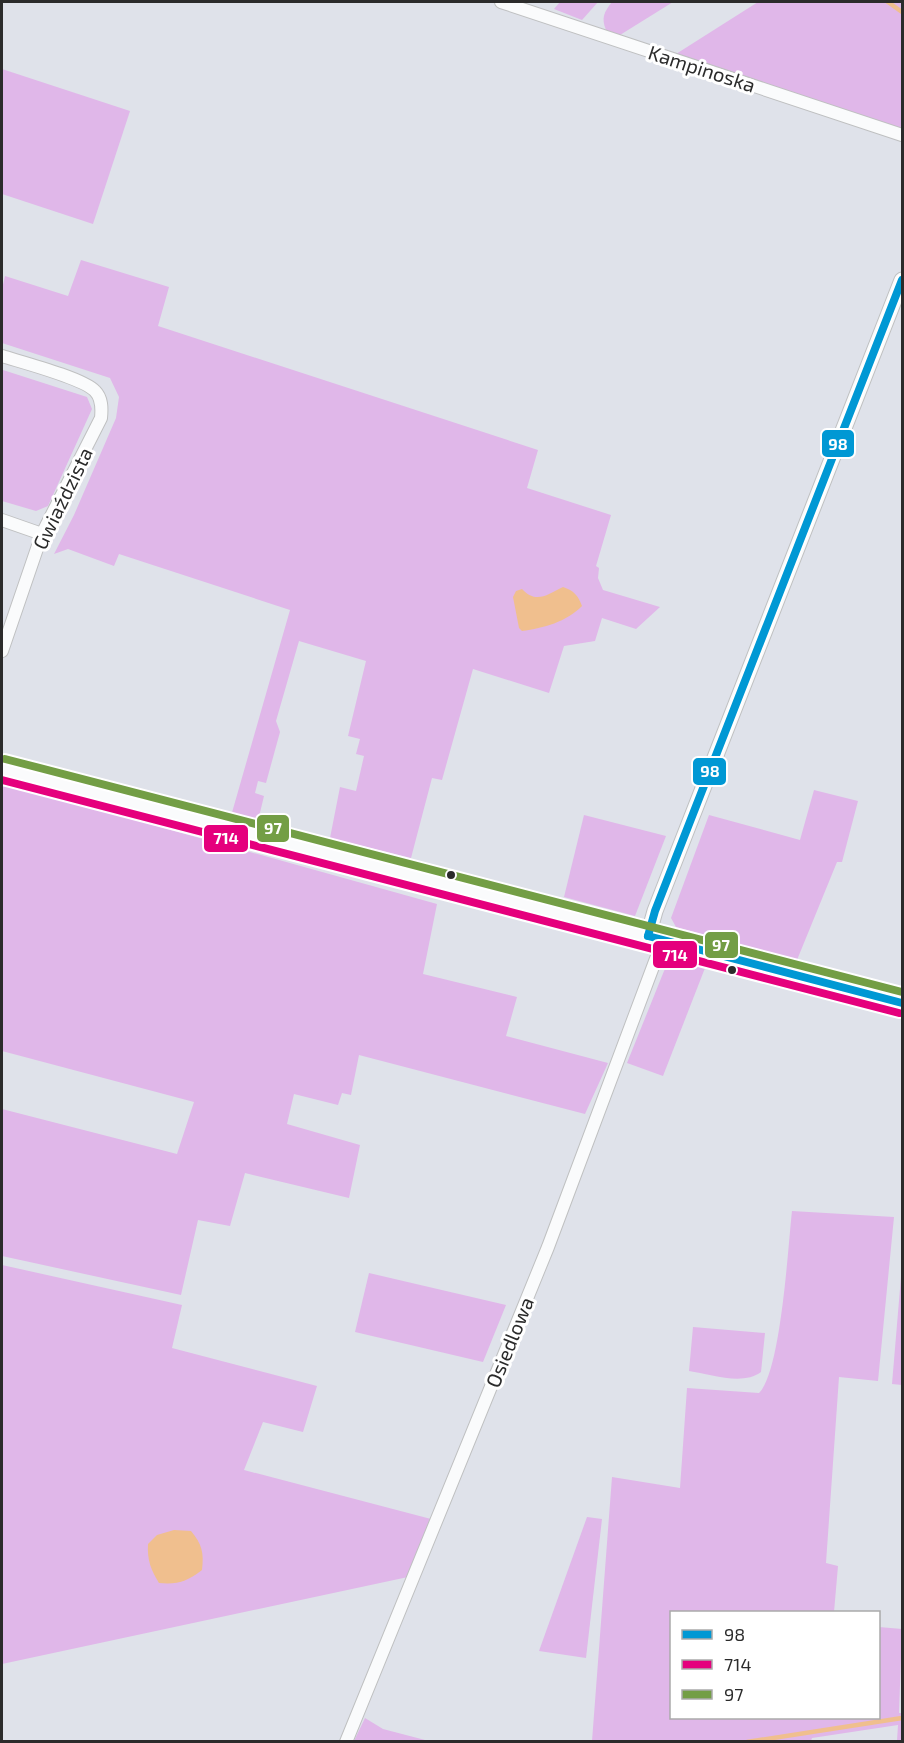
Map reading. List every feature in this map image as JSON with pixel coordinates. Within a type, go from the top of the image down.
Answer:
[{"type":"street","name":"Kampinoska","points":[[501,2],[903,135]]},
{"type":"street","points":[[655,938],[655,910],[903,280]]},
{"type":"street","name":"Gwiaździsta","points":[[2,356],[87,384],[100,399],[101,418],[42,534],[2,651]]},
{"type":"street","points":[[2,520],[42,534]]},
{"type":"street","points":[[2,769],[903,1003]]},
{"type":"street","name":"Osiedlowa","points":[[346,1742],[548,1246],[655,938]]},
{"type":"shaded area","points":[[560,2],[598,2],[582,20],[554,9]]},
{"type":"shaded area","points":[[612,2],[673,2],[620,35],[606,30],[604,26],[604,15]]},
{"type":"shaded area","points":[[758,2],[902,3],[902,129],[676,54]]},
{"type":"shaded area","points":[[2,69],[130,111],[93,224],[2,194]]},
{"type":"shaded area","points":[[81,260],[169,287],[158,326],[538,450],[527,488],[611,515],[596,566],[599,568],[598,578],[603,590],[660,607],[636,629],[602,618],[595,641],[564,646],[549,693],[473,669],[442,780],[432,778],[411,858],[330,838],[340,787],[356,791],[364,756],[356,754],[360,739],[348,736],[366,661],[299,641],[276,721],[280,732],[266,783],[258,781],[255,793],[264,796],[258,821],[231,816],[290,610],[119,554],[114,566],[68,549],[54,554],[74,515],[116,418],[119,397],[110,378],[2,343],[2,289],[5,276],[68,296]]},
{"type":"shaded area","points":[[3,370],[87,397],[92,409],[48,506],[36,511],[2,501]]},
{"type":"shaded area","points":[[563,587],[579,599],[582,606],[576,612],[538,628],[522,631],[519,628],[513,597],[516,591],[522,589],[532,596],[542,597]]},
{"type":"shaded area","points":[[2,783],[437,904],[423,974],[517,997],[506,1036],[608,1063],[585,1114],[359,1055],[351,1095],[342,1093],[338,1105],[294,1094],[287,1124],[360,1145],[349,1198],[245,1173],[230,1226],[198,1220],[181,1295],[2,1256],[2,1109],[177,1154],[194,1102],[2,1051]]},
{"type":"shaded area","points":[[814,790],[858,801],[842,862],[837,862],[797,960],[676,927],[671,918],[709,815],[800,840]]},
{"type":"shaded area","points":[[584,815],[666,836],[635,916],[564,897]]},
{"type":"shaded area","points":[[671,959],[705,968],[663,1076],[627,1063]]},
{"type":"shaded area","points":[[792,1211],[894,1217],[878,1381],[839,1377],[826,1563],[838,1566],[834,1611],[670,1611],[670,1719],[880,1719],[880,1627],[902,1629],[899,1713],[902,1713],[902,1741],[897,1741],[898,1725],[812,1738],[811,1741],[592,1741],[612,1477],[680,1488],[687,1388],[759,1393],[767,1381],[773,1361],[786,1278]]},
{"type":"shaded area","points":[[2,1265],[182,1305],[172,1348],[317,1386],[303,1432],[263,1422],[244,1470],[431,1519],[408,1577],[2,1664]]},
{"type":"shaded area","points":[[902,1265],[902,1385],[892,1384]]},
{"type":"shaded area","points":[[369,1273],[506,1305],[483,1362],[355,1332]]},
{"type":"shaded area","points":[[693,1327],[765,1333],[761,1372],[754,1376],[736,1379],[689,1371]]},
{"type":"shaded area","points":[[587,1517],[602,1519],[586,1658],[539,1651]]},
{"type":"shaded area","points":[[174,1530],[191,1531],[195,1536],[201,1549],[202,1570],[182,1581],[159,1583],[150,1565],[148,1544],[157,1535]]},
{"type":"shaded area","points":[[365,1718],[383,1729],[425,1740],[354,1741]]},
{"type":"waterway","points":[[888,2],[902,12]]},
{"type":"waterway","points":[[747,1742],[902,1718]]},
{"type":"transit line","name":"98","points":[[648,936],[655,911],[902,280]]},
{"type":"transit line","name":"97","points":[[5,759],[902,992]]},
{"type":"transit line","name":"714","points":[[2,780],[899,1013]]},
{"type":"transit line","name":"98","points":[[648,936],[902,1003]]}]
